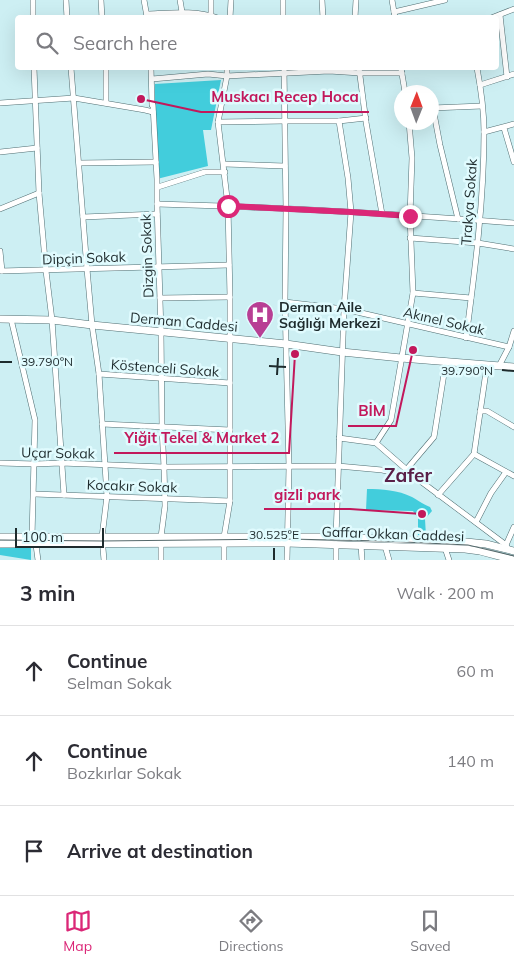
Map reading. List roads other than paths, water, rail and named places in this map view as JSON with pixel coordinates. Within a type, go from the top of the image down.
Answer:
[{"type":"main road","name":"Derman Caddesi","points":[[0,319],[52,320],[92,326],[286,344],[342,352],[514,367]]},
{"type":"main road","name":"Gaffar Okkan Caddesi","points":[[0,537],[102,541]]},
{"type":"main road","name":"Gaffar Okkan Caddesi","points":[[0,544],[36,545],[161,540],[287,540],[466,542],[509,548]]},
{"type":"main road","name":"Gaffar Okkan Caddesi","points":[[336,541],[361,545],[465,549],[514,560]]},
{"type":"street","points":[[33,0],[33,15]]},
{"type":"street","points":[[66,0],[67,15]]},
{"type":"street","points":[[100,0],[102,15]]},
{"type":"street","points":[[144,0],[147,15]]},
{"type":"street","points":[[180,0],[182,12]]},
{"type":"street","points":[[156,15],[182,12],[211,15],[211,0]]},
{"type":"street","points":[[230,15],[231,0]]},
{"type":"street","points":[[283,0],[283,15]]},
{"type":"street","points":[[322,0],[322,15]]},
{"type":"street","points":[[355,15],[356,0]]},
{"type":"street","points":[[392,0],[394,15],[445,0]]},
{"type":"street","points":[[507,77],[500,14],[514,9]]},
{"type":"street","points":[[34,70],[40,193],[52,320],[64,495]]},
{"type":"street","points":[[71,70],[92,326],[99,374],[106,496],[102,541],[104,560]]},
{"type":"street","points":[[106,70],[106,103]]},
{"type":"street","points":[[151,70],[152,79],[208,74],[227,76],[284,70],[286,166],[285,302],[290,467],[287,560]]},
{"type":"street","points":[[206,70],[208,74]]},
{"type":"street","points":[[224,560],[224,540],[230,501],[230,297],[228,206],[218,122],[227,70]]},
{"type":"street","points":[[382,214],[359,70],[402,70],[404,85]]},
{"type":"street","name":"Trakya Sokak","points":[[466,338],[480,221],[484,132],[477,70]]},
{"type":"street","points":[[480,85],[514,74]]},
{"type":"street","name":"Dizgin Sokak","points":[[152,79],[158,187],[165,506],[161,560]]},
{"type":"street","points":[[0,103],[74,98],[153,112]]},
{"type":"street","points":[[145,110],[153,105]]},
{"type":"street","points":[[439,108],[482,106]]},
{"type":"street","points":[[218,122],[339,121],[366,118]]},
{"type":"street","points":[[336,560],[342,352],[351,212],[339,121]]},
{"type":"street","points":[[484,132],[514,124]]},
{"type":"street","points":[[504,128],[514,162]]},
{"type":"street","points":[[376,443],[392,420],[413,293],[410,238],[412,158],[409,130]]},
{"type":"street","points":[[437,130],[458,219]]},
{"type":"street","points":[[0,152],[37,148]]},
{"type":"street","points":[[79,163],[156,162]]},
{"type":"street","points":[[224,164],[286,166]]},
{"type":"street","points":[[158,187],[205,172],[225,172]]},
{"type":"street","points":[[0,209],[40,193]]},
{"type":"street","points":[[157,204],[351,212],[514,223]]},
{"type":"street","points":[[83,217],[158,214]]},
{"type":"street","points":[[410,238],[478,243],[514,249]]},
{"type":"street","points":[[0,251],[1,271]]},
{"type":"street","name":"Dipçin Sokak","points":[[1,271],[229,265]]},
{"type":"street","points":[[413,293],[471,298]]},
{"type":"street","points":[[160,298],[230,297]]},
{"type":"street","name":"Akınel Sokak","points":[[285,302],[344,309],[509,347]]},
{"type":"street","points":[[11,319],[36,420],[32,537]]},
{"type":"street","points":[[500,366],[514,331]]},
{"type":"street","points":[[406,470],[434,437],[446,361]]},
{"type":"street","points":[[438,495],[474,454],[487,365]]},
{"type":"street","name":"Köstenceli Sokak","points":[[99,374],[230,384]]},
{"type":"street","points":[[480,411],[487,411],[514,427]]},
{"type":"street","points":[[102,424],[230,430]]},
{"type":"street","points":[[339,438],[376,443],[406,470],[509,548],[514,527]]},
{"type":"street","points":[[474,454],[514,476]]},
{"type":"street","name":"Uçar Sokak","points":[[0,463],[164,467],[338,466],[382,470],[415,477]]},
{"type":"street","points":[[476,522],[506,472]]},
{"type":"street","name":"Kocakır Sokak","points":[[34,494],[230,501]]},
{"type":"street","points":[[36,545],[38,560]]},
{"type":"street","points":[[361,545],[362,560]]},
{"type":"street","points":[[385,546],[389,560]]},
{"type":"street","points":[[445,548],[449,560]]},
{"type":"tram line","points":[[0,540],[287,539],[383,541],[468,545],[514,556]]},
{"type":"place","name":"Muskacı Recep Hoca","points":[[141,99]]},
{"type":"place","name":"Derman Aile Sağlığı Merkezi","points":[[260,339]]},
{"type":"place","name":"BİM","points":[[413,350]]},
{"type":"place","name":"Yiğit Tekel & Market 2","points":[[295,354]]},
{"type":"place","name":"gizli park","points":[[422,514]]},
{"type":"district","name":"Zafer","points":[[408,475]]}]
